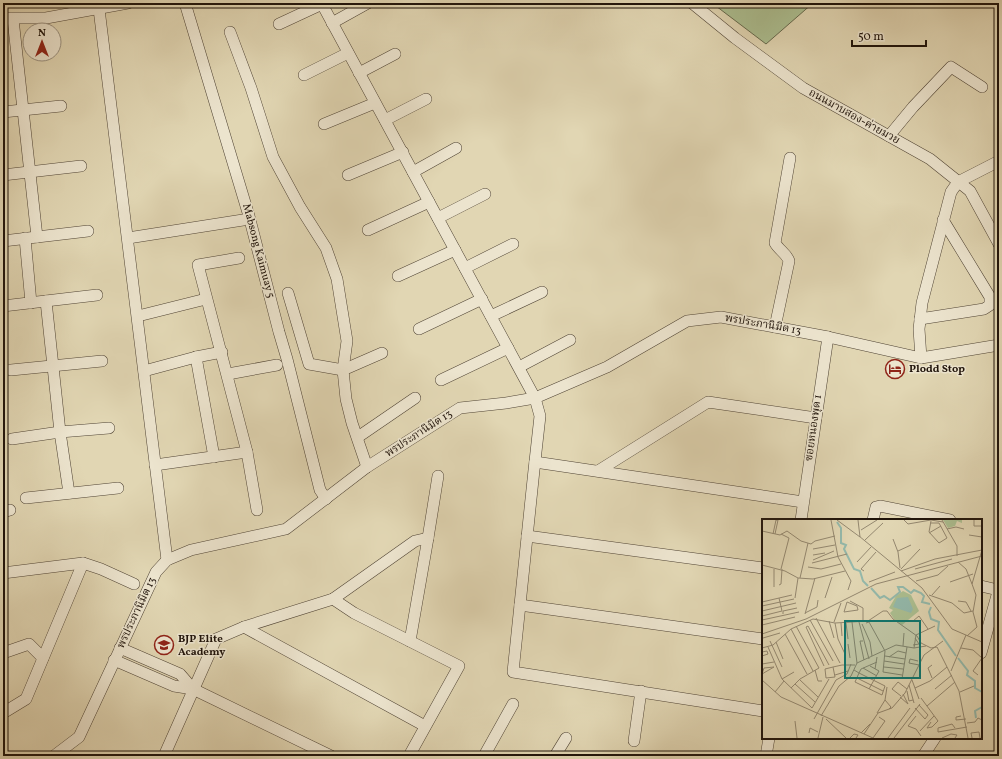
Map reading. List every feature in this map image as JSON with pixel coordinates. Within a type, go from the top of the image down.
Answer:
[{"type":"street","points":[[37,237],[23,110],[8,18],[46,18],[128,3]]},
{"type":"street","name":"Mabsong Kaimuay 5","points":[[185,3],[249,216],[320,490],[326,499]]},
{"type":"street","points":[[332,23],[368,3]]},
{"type":"street","name":"ถนนมาบสอง-ค่ายมวย","points":[[692,3],[794,83],[930,159],[970,191],[999,244]]},
{"type":"street","points":[[279,24],[322,4],[535,398],[540,416],[513,672],[762,711]]},
{"type":"street","points":[[99,9],[167,560]]},
{"type":"street","points":[[230,32],[251,88],[273,158],[300,207],[326,248],[337,279],[346,341],[343,370],[346,399],[352,423],[367,467]]},
{"type":"street","points":[[304,75],[348,53]]},
{"type":"street","points":[[359,73],[394,54]]},
{"type":"street","points":[[889,136],[913,107],[951,67],[982,87]]},
{"type":"street","points":[[385,120],[426,99]]},
{"type":"street","points":[[324,124],[376,103]]},
{"type":"street","points":[[3,112],[61,106]]},
{"type":"street","points":[[413,172],[456,148]]},
{"type":"street","points":[[348,175],[403,152]]},
{"type":"street","points":[[775,327],[789,261],[788,256],[778,248],[776,243],[790,158]]},
{"type":"street","points":[[921,358],[919,328],[922,303],[951,192],[958,182],[999,161]]},
{"type":"street","points":[[3,174],[81,166]]},
{"type":"street","points":[[438,218],[485,194]]},
{"type":"street","points":[[368,230],[429,202]]},
{"type":"street","points":[[128,238],[243,220]]},
{"type":"street","points":[[920,319],[984,309],[990,304],[990,297],[943,220]]},
{"type":"street","points":[[3,241],[88,231]]},
{"type":"street","points":[[25,238],[31,303]]},
{"type":"street","points":[[465,268],[513,244]]},
{"type":"street","points":[[398,276],[455,250]]},
{"type":"street","points":[[239,258],[198,265],[206,299],[228,374],[247,452],[257,510]]},
{"type":"street","points":[[491,316],[542,292]]},
{"type":"street","points":[[288,294],[309,364],[343,370],[382,353]]},
{"type":"street","points":[[3,306],[97,295]]},
{"type":"street","points":[[138,316],[206,299]]},
{"type":"street","points":[[419,329],[482,299]]},
{"type":"street","points":[[46,301],[60,432],[69,493]]},
{"type":"street","name":"พรประภานิมิต 13","points":[[54,756],[79,737],[156,572],[167,560],[191,550],[286,529],[367,467],[460,408],[535,398],[607,367],[687,321],[721,317],[828,337],[921,358],[999,345]]},
{"type":"street","name":"ซอยหนองพุด 1","points":[[801,519],[828,337]]},
{"type":"street","points":[[519,368],[570,340]]},
{"type":"street","points":[[441,380],[508,348]]},
{"type":"street","points":[[144,371],[196,357],[222,352]]},
{"type":"street","points":[[196,357],[214,457]]},
{"type":"street","points":[[12,370],[102,361]]},
{"type":"street","points":[[228,374],[277,365]]},
{"type":"street","points":[[358,437],[415,398]]},
{"type":"street","points":[[598,471],[708,402],[816,418]]},
{"type":"street","points":[[12,439],[60,432],[109,428]]},
{"type":"street","points":[[155,466],[247,452]]},
{"type":"street","points":[[535,462],[803,502]]},
{"type":"street","points":[[410,641],[438,476]]},
{"type":"street","points":[[26,498],[118,488]]},
{"type":"street","points":[[873,519],[876,509],[880,506],[928,518],[939,519]]},
{"type":"street","points":[[527,536],[762,568]]},
{"type":"street","points":[[168,755],[193,689],[216,639],[244,627],[333,599],[414,541],[428,538]]},
{"type":"street","points":[[3,573],[83,563],[101,569],[134,584]]},
{"type":"street","points":[[3,713],[26,699],[83,563]]},
{"type":"street","points":[[982,586],[999,589],[982,649]]},
{"type":"street","points":[[333,599],[354,613],[459,666],[409,756]]},
{"type":"street","points":[[520,605],[762,639]]},
{"type":"street","points":[[244,627],[425,726]]},
{"type":"street","points":[[3,653],[29,644],[43,658]]},
{"type":"street","points":[[120,648],[180,674],[193,689]]},
{"type":"street","points":[[114,660],[174,686],[193,689],[331,756]]},
{"type":"street","points":[[634,741],[640,691]]},
{"type":"street","points":[[484,756],[513,704]]},
{"type":"street","points":[[555,756],[566,738]]},
{"type":"street","points":[[766,756],[769,739]]},
{"type":"street","points":[[924,756],[934,739]]},
{"type":"green space","points":[[712,3],[813,3],[766,44]]},
{"type":"place","name":"Plodd Stop","points":[[895,369]]},
{"type":"place","name":"BJP Elite Academy","points":[[164,645]]}]
